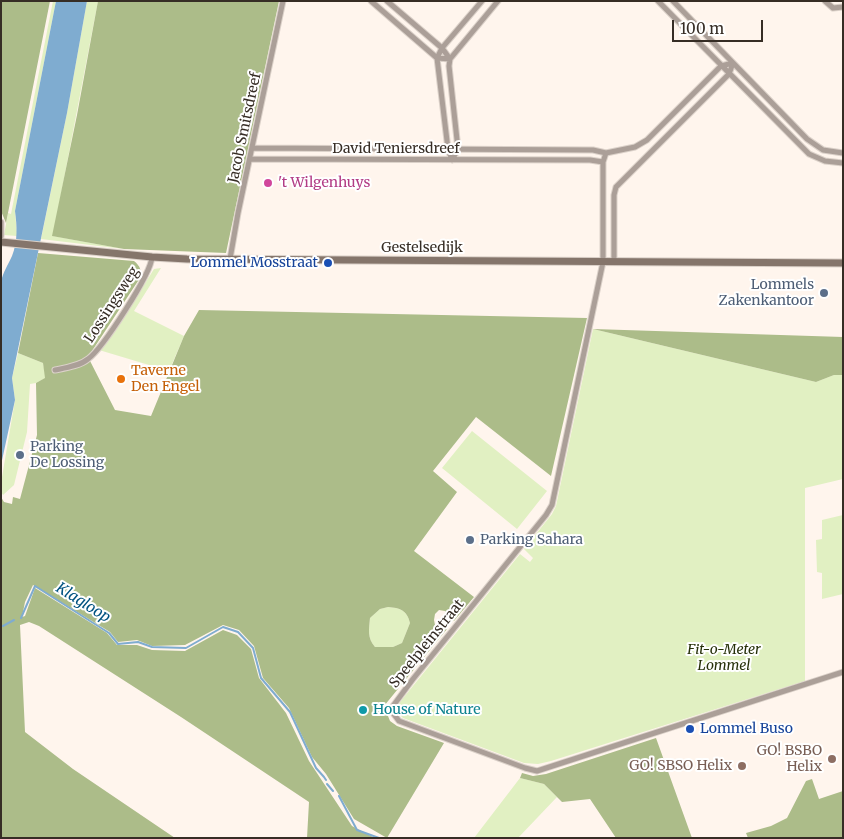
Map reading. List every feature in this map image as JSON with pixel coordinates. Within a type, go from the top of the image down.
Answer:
[{"type":"main road","name":"Gestelsedijk","points":[[1,242],[152,257],[230,259],[843,263]]},
{"type":"street","name":"Jacob Smitsdreef","points":[[230,259],[284,1]]},
{"type":"street","points":[[371,1],[437,58],[450,59]]},
{"type":"street","points":[[387,1],[442,48],[450,59]]},
{"type":"street","points":[[452,160],[448,149],[437,58],[442,48],[482,1]]},
{"type":"street","points":[[452,160],[458,149],[449,66],[450,59],[498,1]]},
{"type":"street","points":[[658,1],[809,154],[825,161],[841,163],[841,153],[830,152],[815,146],[673,1]]},
{"type":"street","points":[[825,1],[833,8],[843,7]]},
{"type":"street","points":[[654,148],[648,140],[722,66],[733,63]]},
{"type":"street","points":[[614,262],[614,191],[621,181],[729,74],[733,63]]},
{"type":"street","name":"David Teniersdreef","points":[[252,148],[593,150],[606,152],[634,147],[648,140]]},
{"type":"street","points":[[542,150],[542,160]]},
{"type":"street","name":"Speelpleinstraat","points":[[606,152],[603,162],[603,262],[552,505],[393,706],[393,713],[399,721],[537,771],[843,672]]},
{"type":"street","name":"David Teniersdreef","points":[[250,159],[603,162]]},
{"type":"street","points":[[604,191],[614,191]]},
{"type":"street","points":[[1,222],[1,236]]},
{"type":"street","name":"Lossingsweg","points":[[56,370],[86,361],[92,356],[116,324],[148,272],[152,257]]},
{"type":"green space","points":[[1,1],[50,1],[6,223],[1,211]]},
{"type":"green space","points":[[53,1],[56,1],[15,211],[17,236],[4,235],[8,213],[11,214]]},
{"type":"green space","points":[[87,1],[98,1],[53,236],[124,249],[41,239],[67,113]]},
{"type":"green space","points":[[98,1],[279,1],[226,253],[124,249],[52,236]]},
{"type":"green space","points":[[38,253],[134,261],[139,266],[141,270],[140,278],[88,357],[115,410],[151,416],[184,336],[199,310],[587,318],[551,476],[476,417],[433,471],[457,492],[414,551],[474,597],[454,621],[445,611],[439,610],[435,614],[435,625],[447,629],[384,706],[390,721],[397,726],[444,743],[387,838],[354,819],[326,774],[312,757],[289,708],[263,678],[254,646],[239,630],[223,625],[185,645],[152,646],[137,640],[118,642],[110,632],[33,585],[25,602],[22,617],[25,616],[35,588],[107,633],[117,645],[137,645],[152,650],[185,651],[223,630],[237,635],[251,649],[259,678],[286,713],[309,761],[352,826],[375,838],[307,838],[309,802],[181,717],[39,626],[29,622],[20,625],[25,732],[73,769],[175,838],[1,838],[1,497],[4,502],[12,504],[13,497],[20,499],[37,435],[36,383],[45,378],[43,363],[18,353]],"holes":[[[388,607],[405,612],[410,623],[402,643],[393,647],[375,647],[370,637],[370,618],[380,609]]]},
{"type":"green space","points":[[161,268],[134,311],[184,336],[169,371],[99,350],[129,309],[154,269]]},
{"type":"green space","name":"Fit-o-Meter Lommel","points":[[593,329],[816,382],[834,375],[843,375],[843,479],[805,488],[805,681],[551,761],[538,764],[524,763],[403,718],[397,708],[520,554],[530,562],[533,558],[524,549],[552,514],[556,506]]},
{"type":"green space","points":[[593,329],[843,337],[843,375],[834,375],[816,382]]},
{"type":"green space","points":[[18,353],[43,363],[46,378],[30,384],[27,432],[14,485],[3,495],[1,483],[15,400],[12,378]]},
{"type":"green space","points":[[472,431],[547,491],[517,529],[442,468]]},
{"type":"green space","points":[[843,515],[843,594],[822,599],[822,573],[817,572],[816,540],[822,539],[822,520]]},
{"type":"green space","points":[[388,607],[405,612],[410,623],[402,643],[393,647],[375,647],[370,637],[370,618],[380,609]]},
{"type":"green space","points":[[656,738],[692,838],[616,838],[590,799],[562,802],[544,784],[520,778],[522,773],[533,776],[546,774]]},
{"type":"green space","points":[[520,778],[544,784],[557,797],[518,838],[474,838]]},
{"type":"green space","points":[[812,779],[819,799],[843,791],[843,838],[748,838],[746,833],[771,826],[787,818],[806,781]]},
{"type":"water","points":[[56,1],[87,1],[67,113],[12,378],[15,400],[1,465],[1,282],[15,245],[17,228],[15,211]]},
{"type":"waterway","name":"Klagloop","points":[[21,618],[35,586],[109,633],[118,644],[138,642],[152,647],[186,648],[223,627],[238,632],[253,648],[261,678],[290,712],[316,768],[326,780]]},
{"type":"waterway","name":"Klagloop","points":[[3,626],[14,620]]},
{"type":"waterway","name":"Klagloop","points":[[327,784],[333,791]]},
{"type":"waterway","name":"Klagloop","points":[[339,796],[357,830],[379,838]]},
{"type":"place","name":"'t Wilgenhuys","points":[[268,183]]},
{"type":"place","name":"Lommel Mosstraat","points":[[328,263]]},
{"type":"place","name":"Lommels Zakenkantoor","points":[[824,293]]},
{"type":"place","name":"Taverne Den Engel","points":[[121,379]]},
{"type":"place","name":"Parking De Lossing","points":[[20,455]]},
{"type":"place","name":"Parking Sahara","points":[[470,540]]},
{"type":"place","name":"House of Nature","points":[[363,710]]},
{"type":"place","name":"Lommel Buso","points":[[690,729]]},
{"type":"place","name":"GO! BSBO Helix","points":[[832,759]]},
{"type":"place","name":"GO! SBSO Helix","points":[[742,766]]}]
